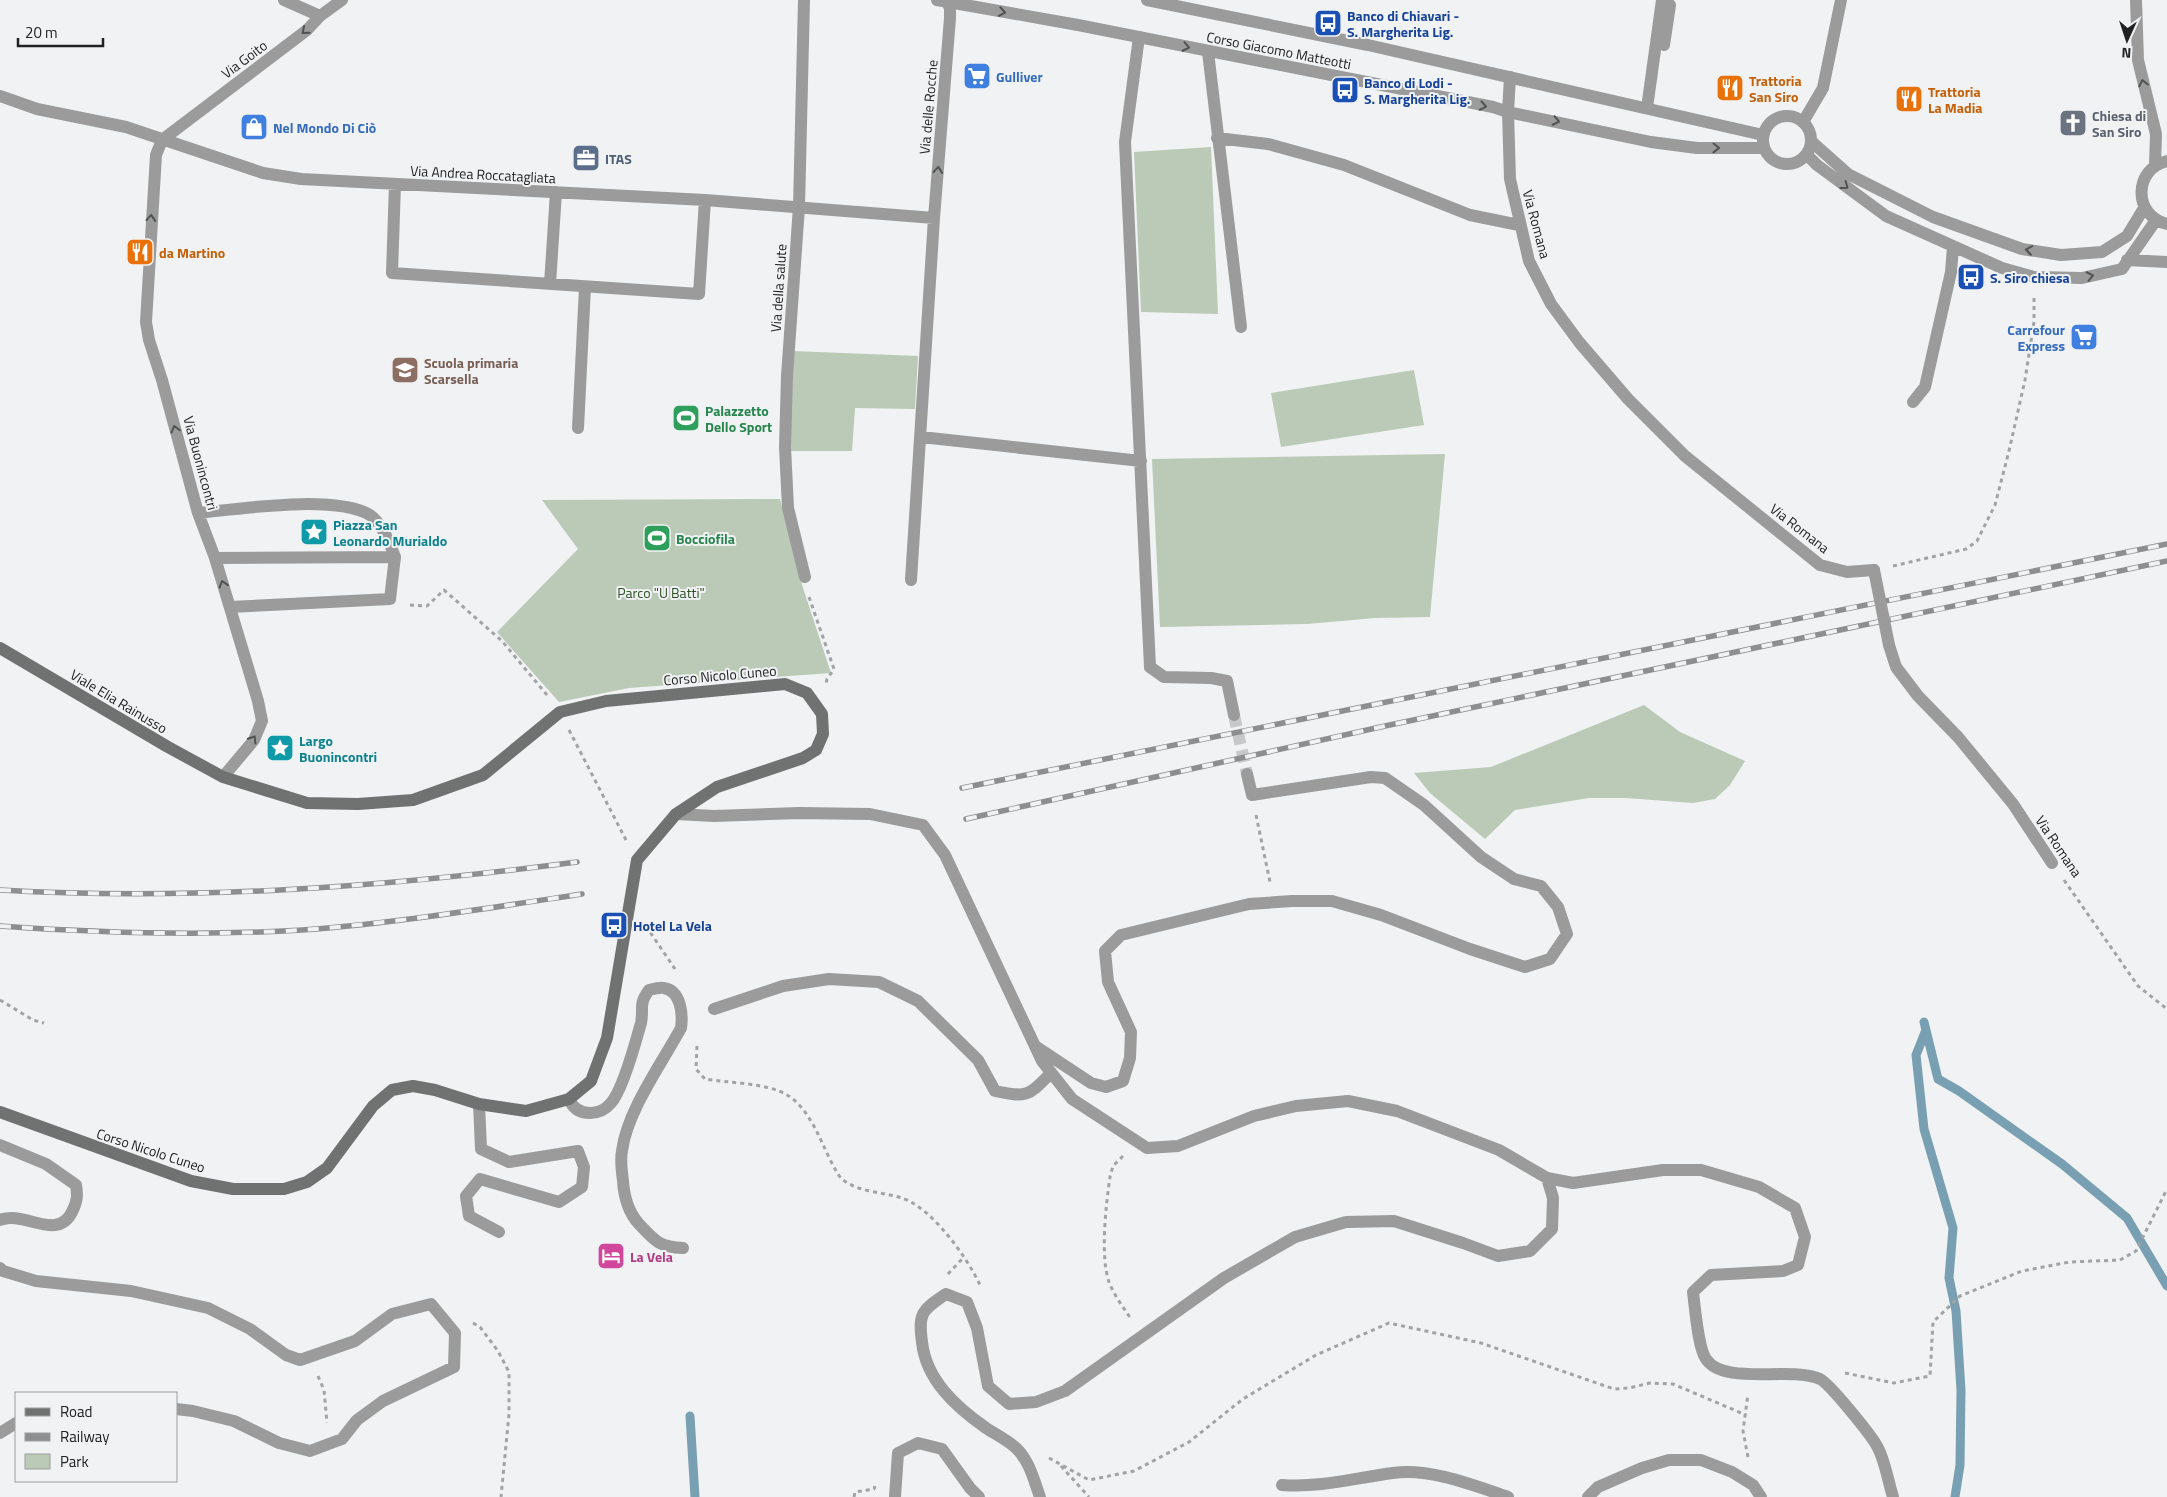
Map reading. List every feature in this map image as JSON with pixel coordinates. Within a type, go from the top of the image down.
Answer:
[{"type":"main road","name":"Viale Elia Rainusso","points":[[0,648],[168,747],[223,777]]},
{"type":"main road","name":"Corso Nicolo Cuneo","points":[[0,1112],[190,1181],[233,1189],[284,1189],[307,1182],[327,1168],[373,1106],[392,1090],[413,1086],[479,1104],[526,1111],[569,1099],[590,1081],[607,1038],[628,904],[637,860],[676,814],[717,787],[803,758],[816,750],[823,734],[822,714],[807,694],[785,684],[606,701],[560,712],[483,775],[413,800],[358,804],[307,803],[223,777]]},
{"type":"street","points":[[284,0],[320,16]]},
{"type":"street","name":"Via Goito","points":[[162,140],[307,30],[320,16],[342,0]]},
{"type":"street","name":"Via della salute","points":[[804,0],[799,207],[786,393],[785,447],[788,508],[804,577]]},
{"type":"street","name":"Corso Giacomo Matteotti","points":[[1147,0],[1368,45],[1763,135]]},
{"type":"street","points":[[1804,122],[1823,88],[1841,0]]},
{"type":"street","points":[[1807,155],[1817,165],[1886,216],[2002,268],[2034,277],[2082,278],[2122,269],[2127,260],[2162,222],[2144,208],[2141,199],[2143,180],[2161,163],[2161,137],[2138,60],[2136,0]]},
{"type":"street","name":"Corso Giacomo Matteotti","points":[[943,1],[1138,37],[1493,107],[1508,112],[1651,142],[1697,148],[1764,148]]},
{"type":"street","name":"Via delle Rocche","points":[[911,580],[934,218],[950,18],[950,8],[943,1]]},
{"type":"street","points":[[1651,109],[1666,3]]},
{"type":"street","points":[[1138,37],[1125,142],[1150,667],[1164,677],[1211,678],[1227,681],[1234,715]]},
{"type":"street","points":[[1208,52],[1241,327]]},
{"type":"street","name":"Via Romana","points":[[1510,77],[1508,112],[1510,179],[1519,225],[1529,261],[1551,304],[1579,342],[1628,399],[1685,456],[1820,565],[1847,572],[1874,570],[1889,645],[1896,667],[1918,696],[1958,737],[2013,804],[2052,863]]},
{"type":"street","name":"Via Andrea Roccatagliata","points":[[0,96],[37,109],[126,128],[263,173],[302,178],[395,184],[704,200],[934,218]]},
{"type":"street","points":[[1788,116],[1797,117],[1804,122],[1811,134],[1812,142],[1807,155],[1801,161],[1787,165],[1773,160],[1764,148],[1763,135],[1770,122],[1777,118],[1788,116]]},
{"type":"street","points":[[1217,138],[1268,144],[1344,165],[1470,215],[1519,225]]},
{"type":"street","name":"Via Buonincontri","points":[[162,140],[156,155],[146,322],[149,340],[162,380],[198,513],[215,558],[258,701],[262,721],[254,740],[223,777]]},
{"type":"street","points":[[1812,142],[1848,174],[1933,218],[2022,249],[2061,255],[2102,252],[2127,236],[2144,208]]},
{"type":"street","points":[[395,184],[392,273],[699,294],[704,200]]},
{"type":"street","points":[[550,284],[556,192]]},
{"type":"street","points":[[1913,402],[1925,387],[1951,272],[1953,247]]},
{"type":"street","points":[[2127,260],[2167,262]]},
{"type":"street","points":[[578,428],[585,287]]},
{"type":"street","points":[[920,437],[1141,461]]},
{"type":"street","points":[[198,513],[317,504],[350,508],[371,516],[390,541],[395,557],[390,599],[230,607]]},
{"type":"street","points":[[215,558],[395,557]]},
{"type":"street","points":[[1035,1046],[1092,1082],[1106,1087],[1123,1081],[1130,1058],[1131,1032],[1108,982],[1106,951],[1121,935],[1240,906],[1274,902],[1332,902],[1381,915],[1470,949],[1525,967],[1550,959],[1567,934],[1558,907],[1541,886],[1514,879],[1480,857],[1424,805],[1386,778],[1371,777],[1252,795],[1247,774]]},
{"type":"street","points":[[676,814],[714,816],[799,813],[870,814],[923,825],[945,855],[1042,1061],[1072,1099],[1147,1148],[1178,1146],[1254,1116],[1296,1106],[1348,1101],[1397,1111],[1499,1150],[1547,1178],[1573,1182],[1663,1170],[1701,1170],[1759,1187],[1795,1208],[1805,1237],[1798,1265],[1783,1271],[1711,1275],[1693,1292],[1698,1329],[1706,1359],[1718,1370],[1741,1374],[1788,1373],[1821,1379],[1848,1408],[1878,1447],[1893,1497]]},
{"type":"street","points":[[714,1009],[784,986],[829,980],[880,982],[918,1001],[978,1060],[995,1091],[1018,1096],[1031,1093],[1052,1073]]},
{"type":"street","points":[[569,1099],[577,1111],[585,1113],[599,1111],[612,1102],[633,1054],[642,1020],[640,1006],[642,999],[649,990],[663,987],[672,992],[684,1013],[681,1028],[632,1117],[621,1152],[627,1203],[636,1220],[654,1241],[666,1247],[683,1248]]},
{"type":"street","points":[[479,1104],[481,1149],[509,1162],[578,1151],[584,1167],[582,1187],[559,1202],[480,1179],[466,1196],[469,1216],[499,1232]]},
{"type":"street","points":[[0,1145],[46,1164],[76,1185],[78,1198],[71,1214],[63,1223],[49,1227],[26,1219],[7,1217],[0,1220]]},
{"type":"street","points":[[1040,1497],[1030,1468],[1017,1449],[981,1425],[940,1389],[923,1356],[919,1321],[928,1306],[946,1294],[967,1302],[977,1328],[988,1386],[1008,1404],[1036,1402],[1065,1392],[1224,1278],[1295,1237],[1346,1222],[1394,1221],[1498,1256],[1530,1251],[1552,1229],[1553,1198],[1547,1178]]},
{"type":"street","points":[[0,1268],[3,1271],[36,1281],[131,1291],[208,1308],[250,1330],[286,1355],[300,1360],[355,1341],[392,1314],[431,1304],[455,1333],[454,1367],[384,1401],[357,1420],[342,1439],[310,1451],[279,1443],[234,1421],[178,1409]]},
{"type":"street","points":[[0,1433],[15,1424]]},
{"type":"street","points":[[895,1497],[898,1453],[918,1443],[942,1449],[970,1488],[980,1497]]},
{"type":"street","points":[[1588,1497],[1598,1487],[1642,1468],[1669,1460],[1701,1460],[1732,1472],[1753,1485],[1761,1497]]},
{"type":"street","points":[[1282,1485],[1305,1487],[1394,1473],[1421,1474],[1439,1475],[1508,1497]]},
{"type":"path","points":[[1874,570],[1966,549],[1977,541],[1995,505],[2026,380],[2034,322],[2034,277]]},
{"type":"path","points":[[804,577],[814,614],[834,668],[826,679],[828,694],[815,704]]},
{"type":"path","points":[[409,604],[427,606],[444,590],[502,641],[560,712],[637,860]]},
{"type":"path","points":[[1252,795],[1274,902]]},
{"type":"path","name":"Via Romana","points":[[2052,863],[2138,986],[2167,1009]]},
{"type":"path","points":[[628,904],[653,934],[679,975]]},
{"type":"path","points":[[0,1000],[33,1020],[44,1023]]},
{"type":"path","points":[[697,1040],[696,1069],[705,1079],[766,1088],[788,1095],[810,1118],[841,1178],[863,1190],[904,1199],[940,1225],[973,1270],[982,1289]]},
{"type":"path","points":[[1139,1144],[1124,1154],[1114,1166],[1108,1189],[1105,1251],[1109,1282],[1140,1337]]},
{"type":"path","points":[[1836,1373],[1845,1373],[1894,1383],[1930,1376],[1933,1322],[1960,1296],[2022,1271],[2070,1262],[2120,1260],[2136,1251],[2167,1189]]},
{"type":"path","points":[[472,1323],[480,1327],[498,1351],[509,1372],[509,1414],[501,1497]]},
{"type":"path","points":[[1047,1457],[1088,1480],[1134,1471],[1189,1442],[1243,1399],[1316,1355],[1389,1323],[1481,1343],[1614,1389],[1630,1388],[1650,1383],[1673,1384],[1746,1415]]},
{"type":"path","points":[[300,1360],[315,1370],[324,1390],[330,1444]]},
{"type":"path","points":[[1751,1373],[1743,1431],[1753,1485]]},
{"type":"path","points":[[1045,1451],[1089,1497]]},
{"type":"green space","points":[[1211,147],[1218,314],[1141,312],[1134,152]]},
{"type":"green space","points":[[793,351],[918,356],[915,409],[855,408],[852,451],[790,451]]},
{"type":"green space","points":[[1414,370],[1424,425],[1281,447],[1271,393]]},
{"type":"green space","points":[[1445,454],[1430,617],[1375,618],[1307,624],[1160,627],[1152,459]]},
{"type":"green space","name":"Parco \"U Batti\"","points":[[780,499],[802,585],[831,673],[629,688],[559,702],[497,632],[578,549],[542,500]]},
{"type":"green space","points":[[1644,705],[1680,732],[1745,761],[1730,785],[1715,799],[1693,803],[1626,798],[1589,798],[1515,810],[1485,839],[1430,793],[1414,773],[1491,767]]},
{"type":"waterway","points":[[1924,1022],[1938,1079],[1959,1091],[2062,1164],[2127,1218],[2167,1286]]},
{"type":"waterway","points":[[1926,1030],[1916,1055],[1924,1129],[1953,1228],[1949,1278],[1956,1311],[1961,1390],[1960,1465],[1955,1497]]},
{"type":"waterway","points":[[690,1416],[695,1497]]},
{"type":"tunnel","points":[[1234,715],[1247,774]]},
{"type":"railway","points":[[962,788],[2167,544]]},
{"type":"railway","points":[[966,819],[1385,726],[2167,561]]},
{"type":"railway","points":[[0,890],[145,894],[289,890],[361,885],[577,862]]},
{"type":"railway","points":[[0,926],[151,933],[227,933],[302,930],[407,919],[582,894]]},
{"type":"place","name":"Banco di Chiavari - S. Margherita Lig.","points":[[1328,23]]},
{"type":"place","name":"Gulliver","points":[[977,76]]},
{"type":"place","name":"Trattoria San Siro","points":[[1730,88]]},
{"type":"place","name":"Banco di Lodi - S. Margherita Lig.","points":[[1345,90]]},
{"type":"place","name":"Trattoria La Madia","points":[[1909,99]]},
{"type":"place","name":"Chiesa di San Siro","points":[[2073,123]]},
{"type":"place","name":"Nel Mondo Di Ciò","points":[[254,127]]},
{"type":"place","name":"ITAS","points":[[586,158]]},
{"type":"place","name":"da Martino","points":[[140,252]]},
{"type":"place","name":"S. Siro chiesa","points":[[1971,277]]},
{"type":"place","name":"Carrefour Express","points":[[2084,337]]},
{"type":"place","name":"Scuola primaria Scarsella","points":[[405,370]]},
{"type":"place","name":"Palazzetto Dello Sport","points":[[686,418]]},
{"type":"place","name":"Piazza San Leonardo Murialdo","points":[[314,532]]},
{"type":"place","name":"Bocciofila","points":[[657,538]]},
{"type":"place","name":"Largo Buonincontri","points":[[280,748]]},
{"type":"place","name":"Hotel La Vela","points":[[614,925]]},
{"type":"place","name":"La Vela","points":[[611,1256]]}]
